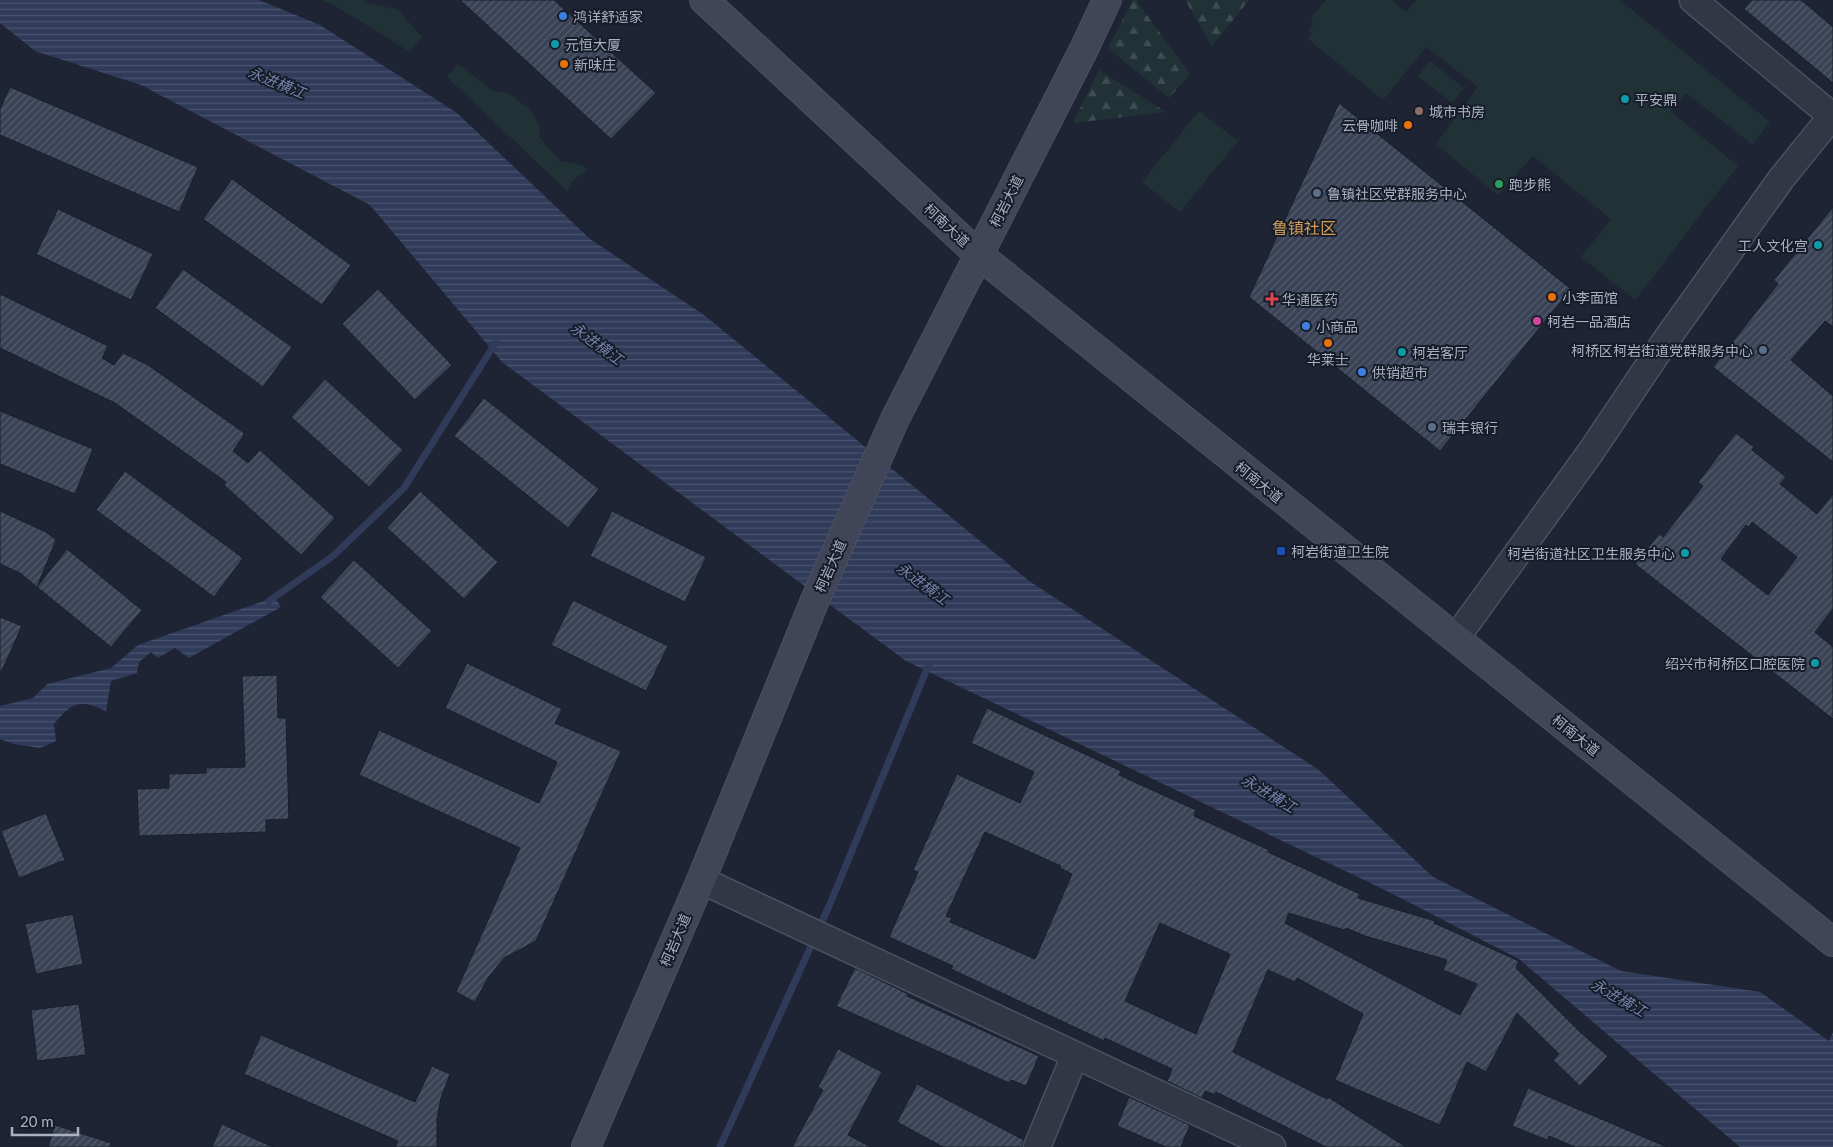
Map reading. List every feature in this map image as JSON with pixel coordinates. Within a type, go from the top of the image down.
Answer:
[{"type":"main road","name":"柯南大道","points":[[704,0],[979,254],[1833,942]]},
{"type":"main road","name":"柯岩大道","points":[[586,1147],[701,880],[815,600],[895,419],[1084,49],[1107,0]]},
{"type":"street","points":[[1456,638],[1590,453],[1666,340],[1782,180],[1832,116],[1693,0]]},
{"type":"street","points":[[701,880],[1272,1147]]},
{"type":"street","points":[[1037,1147],[1075,1054]]},
{"type":"green space","points":[[322,0],[365,0],[369,4],[397,9],[422,37],[410,52],[334,5]]},
{"type":"green space","points":[[1133,0],[1136,0],[1190,74],[1169,98],[1108,48]]},
{"type":"green space","points":[[1185,0],[1249,0],[1212,46]]},
{"type":"green space","points":[[1326,0],[1392,0],[1406,12],[1416,0],[1620,0],[1770,122],[1753,145],[1686,93],[1670,111],[1738,166],[1635,300],[1581,257],[1611,219],[1533,156],[1498,195],[1436,144],[1478,87],[1426,47],[1383,100],[1308,39],[1312,35],[1308,30],[1313,25],[1311,18]]},
{"type":"green space","points":[[1430,61],[1464,88],[1452,103],[1418,76]]},
{"type":"green space","points":[[458,64],[495,92],[508,93],[531,110],[540,127],[539,137],[560,161],[582,165],[588,171],[570,184],[568,192],[447,77]]},
{"type":"green space","points":[[1099,70],[1166,112],[1073,123]]},
{"type":"green space","points":[[1199,111],[1238,141],[1180,212],[1142,182]]},
{"type":"water","name":"永进横江","points":[[0,0],[259,0],[320,25],[457,113],[590,239],[704,315],[1029,581],[1319,770],[1433,877],[1621,971],[1760,992],[1829,1041],[1833,1032],[1833,1147],[1740,1147],[1519,959],[1387,891],[906,661],[502,362],[370,205],[141,85],[35,51],[0,23]]},
{"type":"water","points":[[275,597],[281,607],[189,658],[175,648],[158,658],[151,652],[139,662],[137,673],[111,681],[106,711],[83,704],[66,711],[54,724],[56,741],[40,748],[14,744],[0,739],[0,706],[33,698],[47,684],[111,668],[138,645]]},
{"type":"building","name":"元恒大厦","points":[[460,0],[554,0],[656,93],[611,139]]},
{"type":"building","points":[[1752,0],[1801,0],[1833,27],[1833,83],[1744,9]]},
{"type":"building","points":[[10,87],[198,167],[179,212],[0,135],[0,109]]},
{"type":"building","points":[[1339,103],[1571,289],[1440,451],[1249,297]]},
{"type":"building","points":[[232,179],[351,265],[322,305],[203,219]]},
{"type":"building","points":[[1833,207],[1833,327],[1825,321],[1791,360],[1833,396],[1833,462],[1713,367],[1778,284],[1774,280]]},
{"type":"building","points":[[58,209],[153,254],[131,300],[36,254]]},
{"type":"building","points":[[183,269],[292,347],[263,387],[155,308]]},
{"type":"building","points":[[378,289],[452,365],[415,400],[342,324]]},
{"type":"building","points":[[0,294],[108,346],[102,358],[114,365],[123,353],[148,365],[243,432],[244,435],[233,451],[248,463],[260,450],[335,518],[301,555],[224,485],[226,482],[115,403],[0,348]]},
{"type":"building","points":[[325,379],[403,450],[369,487],[291,417]]},
{"type":"building","points":[[484,398],[599,489],[568,528],[454,436]]},
{"type":"building","points":[[0,411],[93,449],[75,494],[0,464]]},
{"type":"building","name":"柯岩街道社区卫生服务中心","points":[[1736,433],[1754,447],[1752,450],[1786,477],[1780,484],[1817,514],[1833,494],[1833,609],[1815,632],[1833,647],[1833,719],[1635,564],[1659,534],[1663,537],[1703,486],[1698,482]],"holes":[[[1752,522],[1797,557],[1768,595],[1721,559],[1746,525],[1749,527]]]},
{"type":"building","points":[[125,471],[243,558],[214,597],[96,510]]},
{"type":"building","points":[[420,491],[498,562],[464,599],[387,528]]},
{"type":"building","points":[[0,511],[46,532],[56,540],[37,587],[20,573],[0,564]]},
{"type":"building","points":[[612,511],[706,557],[685,602],[590,556]]},
{"type":"building","points":[[67,549],[142,610],[111,647],[37,587]]},
{"type":"building","points":[[354,560],[432,631],[398,668],[320,597]]},
{"type":"building","points":[[573,600],[668,646],[646,691],[551,645]]},
{"type":"building","points":[[0,617],[22,626],[0,675]]},
{"type":"building","points":[[467,663],[562,709],[555,723],[621,751],[536,941],[504,958],[488,978],[475,1002],[456,992],[520,848],[359,775],[379,730],[539,803],[557,762],[445,708]]},
{"type":"building","points":[[277,675],[278,718],[286,718],[289,819],[266,820],[266,832],[139,836],[137,789],[169,788],[169,774],[206,773],[206,768],[245,767],[242,676]]},
{"type":"building","points":[[987,708],[1121,771],[1119,775],[1196,810],[1194,816],[1360,894],[1358,898],[1435,921],[1434,923],[1519,961],[1516,968],[1580,1032],[1608,1056],[1580,1086],[1553,1060],[1559,1054],[1517,1013],[1486,1072],[1467,1062],[1440,1125],[1335,1080],[1363,1014],[1297,978],[1295,982],[1268,970],[1233,1052],[1327,1099],[1328,1097],[1406,1147],[1326,1147],[1216,1092],[1215,1095],[1205,1091],[1202,1098],[1167,1081],[1172,1069],[1105,1038],[1104,1041],[951,969],[953,966],[889,937],[918,872],[913,870],[957,774],[1020,803],[1034,772],[971,743]],"holes":[[[985,832],[1061,866],[1060,868],[1072,874],[1035,959],[950,922],[952,918],[946,916]],[[1289,913],[1344,930],[1346,928],[1365,936],[1447,960],[1443,970],[1477,984],[1460,1015],[1285,923]],[[1160,923],[1230,954],[1196,1034],[1125,1001]]]},
{"type":"building","points":[[46,813],[65,860],[19,878],[1,831]]},
{"type":"building","points":[[73,914],[83,964],[36,974],[25,924]]},
{"type":"building","points":[[855,968],[908,994],[907,996],[1039,1056],[1026,1086],[1011,1080],[1009,1083],[836,1006]]},
{"type":"building","points":[[79,1004],[86,1055],[37,1061],[31,1010]]},
{"type":"building","points":[[261,1035],[415,1102],[432,1066],[450,1074],[441,1098],[437,1119],[437,1147],[395,1147],[398,1141],[244,1074]]},
{"type":"building","points":[[838,1049],[882,1072],[848,1135],[871,1147],[792,1147],[823,1090],[818,1087]]},
{"type":"building","points":[[917,1084],[1024,1140],[1022,1147],[943,1147],[897,1122]]},
{"type":"building","points":[[1528,1088],[1667,1147],[1575,1147],[1549,1136],[1547,1140],[1512,1126]]},
{"type":"building","points":[[1129,1097],[1190,1125],[1181,1147],[1166,1147],[1117,1126]]},
{"type":"building","points":[[222,1124],[273,1147],[212,1147]]},
{"type":"building","points":[[55,1125],[111,1143],[110,1147],[48,1147]]},
{"type":"waterway","points":[[269,601],[333,556],[404,488],[496,342]]},
{"type":"waterway","points":[[720,1147],[830,904],[929,664]]},
{"type":"place","name":"鸿详舒适家","points":[[563,16]]},
{"type":"place","name":"元恒大厦","points":[[555,44]]},
{"type":"place","name":"新味庄","points":[[564,64]]},
{"type":"place","name":"平安鼎","points":[[1625,99]]},
{"type":"place","name":"城市书房","points":[[1419,111]]},
{"type":"place","name":"云骨咖啡","points":[[1408,125]]},
{"type":"place","name":"跑步熊","points":[[1499,184]]},
{"type":"place","name":"鲁镇社区党群服务中心","points":[[1317,193]]},
{"type":"place","name":"工人文化宫","points":[[1818,245]]},
{"type":"place","name":"小李面馆","points":[[1552,297]]},
{"type":"place","name":"华通医药","points":[[1272,299]]},
{"type":"place","name":"柯岩一品酒店","points":[[1537,321]]},
{"type":"place","name":"小商品","points":[[1306,326]]},
{"type":"place","name":"华莱士","points":[[1328,343]]},
{"type":"place","name":"柯桥区柯岩街道党群服务中心","points":[[1763,350]]},
{"type":"place","name":"柯岩客厅","points":[[1402,352]]},
{"type":"place","name":"供销超市","points":[[1362,372]]},
{"type":"place","name":"瑞丰银行","points":[[1432,427]]},
{"type":"place","name":"柯岩街道卫生院","points":[[1281,551]]},
{"type":"place","name":"柯岩街道社区卫生服务中心","points":[[1685,553]]},
{"type":"place","name":"绍兴市柯桥区口腔医院","points":[[1815,663]]},
{"type":"district","name":"鲁镇社区","points":[[1304,227]]}]
